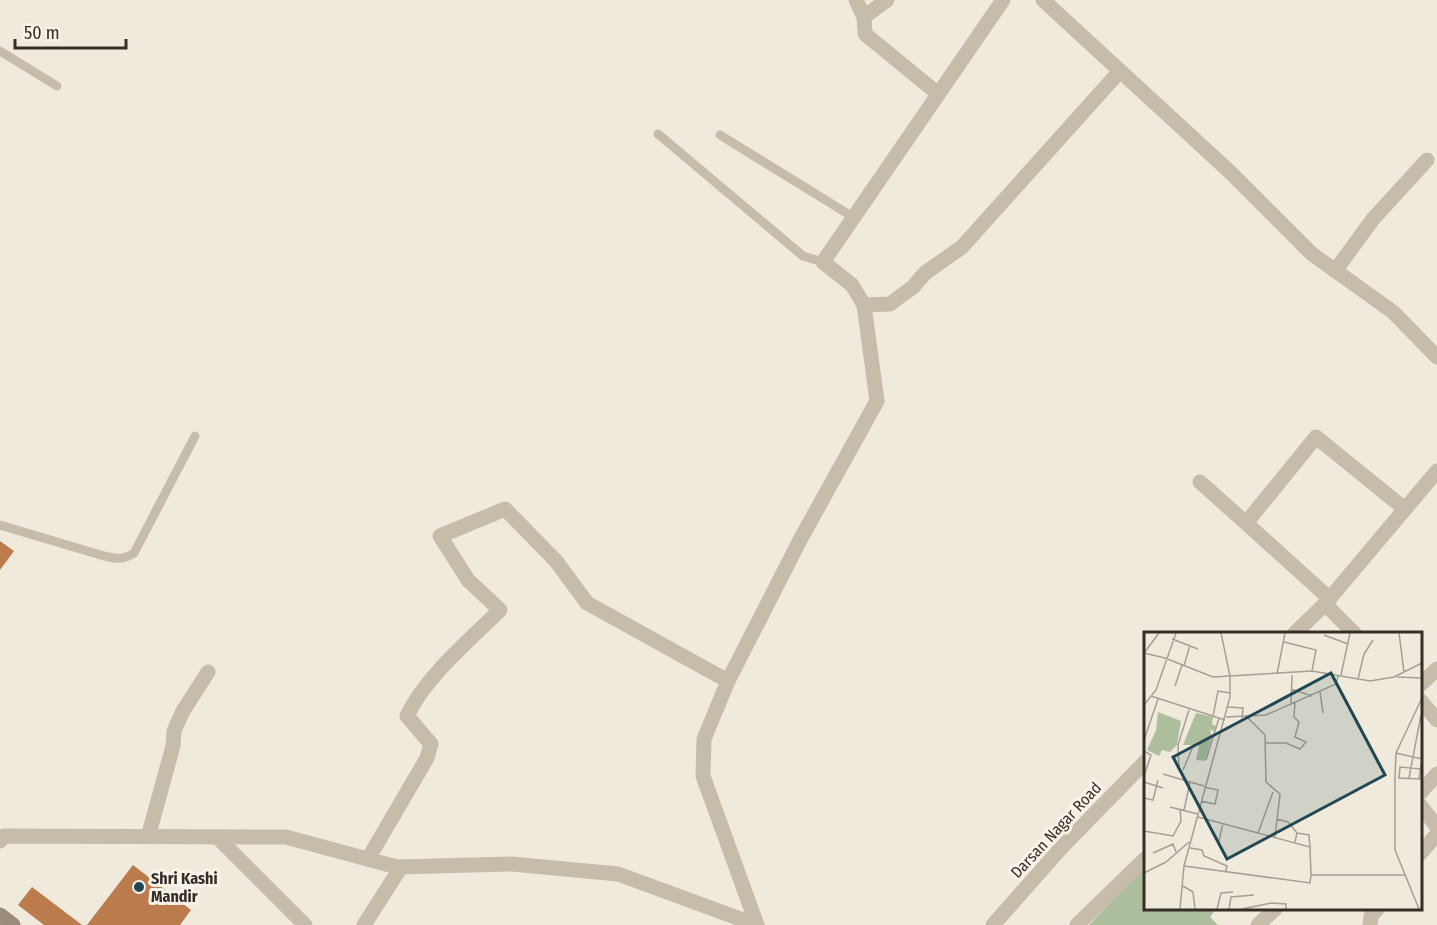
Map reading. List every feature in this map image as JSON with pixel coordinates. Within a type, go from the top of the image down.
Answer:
[{"type":"main road","points":[[0,915],[13,925]]},
{"type":"street","points":[[856,0],[864,17],[865,34],[937,93]]},
{"type":"street","points":[[864,17],[887,0]]},
{"type":"street","points":[[757,925],[703,776],[704,739],[728,681],[800,540],[877,401],[864,305],[852,285],[823,262],[1003,0]]},
{"type":"street","points":[[1043,0],[1230,172],[1312,254],[1393,312],[1437,357]]},
{"type":"street","points":[[864,305],[890,304],[913,287],[925,273],[962,247],[1120,71]]},
{"type":"street","points":[[1335,271],[1373,219],[1427,160]]},
{"type":"street","points":[[1246,523],[1316,437],[1405,509]]},
{"type":"street","points":[[1296,632],[1328,601],[1437,471]]},
{"type":"street","points":[[1200,482],[1328,601],[1352,632]]},
{"type":"street","points":[[368,859],[427,758],[431,744],[407,716],[412,706],[452,659],[500,610],[468,580],[440,536],[505,509],[556,561],[587,603],[728,681]]},
{"type":"street","points":[[1422,683],[1437,669]]},
{"type":"street","points":[[148,837],[173,746],[174,731],[183,711],[208,672]]},
{"type":"street","points":[[1422,702],[1437,720]]},
{"type":"street","name":"Darsan Nagar Road","points":[[993,925],[1061,848],[1144,763]]},
{"type":"street","points":[[1422,791],[1437,774]]},
{"type":"street","points":[[1422,807],[1437,826]]},
{"type":"street","points":[[1422,852],[1437,834]]},
{"type":"street","points":[[0,841],[4,836],[286,837],[401,867],[512,864],[618,874],[757,925]]},
{"type":"street","points":[[217,837],[306,925]]},
{"type":"street","points":[[1077,925],[1144,860]]},
{"type":"street","points":[[364,925],[401,867]]},
{"type":"street","points":[[1258,925],[1275,910]]},
{"type":"street","points":[[1370,925],[1371,916],[1377,910]]},
{"type":"lane","points":[[0,51],[57,86]]},
{"type":"lane","points":[[658,134],[803,256],[823,262]]},
{"type":"lane","points":[[720,135],[853,217]]},
{"type":"lane","points":[[0,525],[104,556],[121,560],[128,557],[134,553],[195,436]]},
{"type":"green space","points":[[1144,868],[1144,910],[1215,910],[1210,917],[1218,925],[1089,925]]},
{"type":"building","points":[[0,541],[14,551],[0,570]]},
{"type":"building","name":"Shri Kashi Mandir","points":[[133,865],[191,910],[180,925],[87,925]]},
{"type":"building","points":[[32,887],[82,925],[44,925],[18,905]]},
{"type":"place","name":"Shri Kashi Mandir","points":[[139,887]]}]
